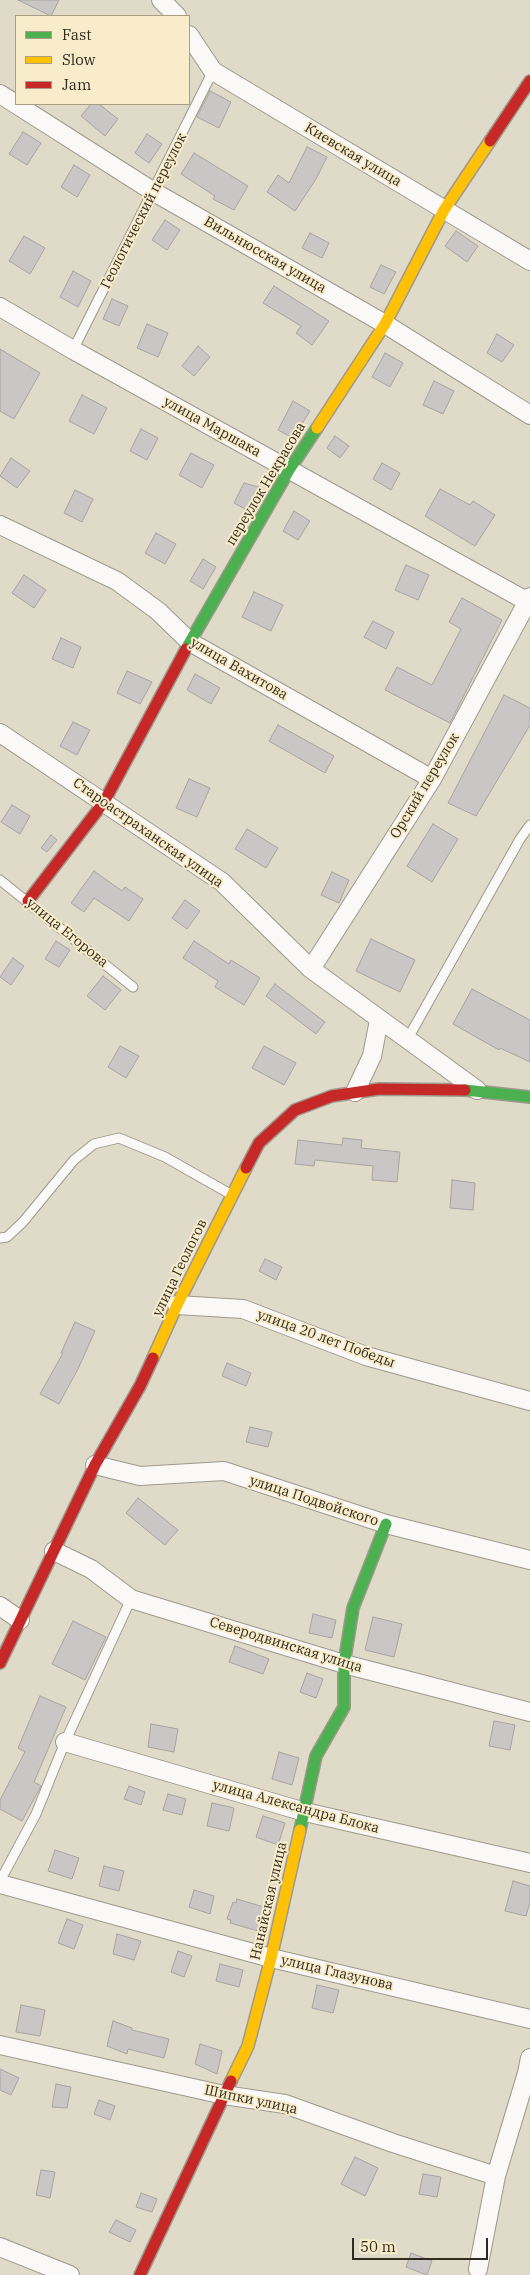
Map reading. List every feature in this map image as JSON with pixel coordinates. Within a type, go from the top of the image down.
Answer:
[{"type":"street","points":[[161,0],[175,15]]},
{"type":"street","name":"Киевская улица","points":[[190,36],[213,71],[530,261]]},
{"type":"street","name":"переулок Некрасова","points":[[28,901],[104,802],[190,642],[289,470],[385,324],[444,210],[530,81]]},
{"type":"street","name":"Вильнюсская улица","points":[[0,94],[15,104]]},
{"type":"street","name":"Вильнюсская улица","points":[[17,105],[154,192],[385,324],[530,415]]},
{"type":"street","name":"улица Маршака","points":[[0,306],[74,350],[289,470],[529,600]]},
{"type":"street","name":"улица Вахитова","points":[[0,525],[117,582],[158,611],[190,642],[432,779]]},
{"type":"street","name":"Орский переулок","points":[[312,969],[432,779],[529,600]]},
{"type":"street","name":"Староастраханская улица","points":[[0,733],[222,882],[312,969],[379,1020],[477,1090]]},
{"type":"street","points":[[356,1092],[372,1056],[379,1020]]},
{"type":"street","name":"улица Геологов","points":[[0,1663],[95,1465],[140,1386],[177,1305],[259,1143],[295,1110],[332,1096],[379,1089],[477,1090],[530,1097]]},
{"type":"street","name":"улица 20 лет Победы","points":[[177,1305],[243,1309],[366,1356],[530,1401]]},
{"type":"street","name":"улица Подвойского","points":[[95,1465],[140,1476],[224,1471],[386,1524],[530,1560]]},
{"type":"street","name":"Нанайская улица","points":[[140,2275],[248,2046],[271,1958],[316,1756],[344,1707],[344,1664],[353,1608],[386,1524]]},
{"type":"street","name":"Северодвинская улица","points":[[54,1551],[91,1569],[131,1599],[344,1664],[530,1712]]},
{"type":"street","points":[[0,1606],[20,1620]]},
{"type":"street","name":"улица Александра Блока","points":[[65,1742],[305,1812],[530,1863]]},
{"type":"street","name":"улица Глазунова","points":[[0,1882],[271,1958],[530,2019]]},
{"type":"street","name":"Шипки улица","points":[[0,2045],[224,2095],[285,2104],[393,2143],[496,2176]]},
{"type":"street","points":[[478,2269],[496,2176],[529,2069]]},
{"type":"street","points":[[0,2247],[70,2275]]},
{"type":"lane","name":"Геологический переулок","points":[[74,350],[213,71]]},
{"type":"lane","points":[[407,1040],[530,825]]},
{"type":"lane","name":"улица Егорова","points":[[0,880],[133,987]]},
{"type":"lane","points":[[0,1238],[7,1237],[23,1222],[74,1160],[94,1144],[119,1138],[165,1157],[232,1196]]},
{"type":"lane","points":[[0,1882],[36,1814],[65,1742],[131,1599]]},
{"type":"building","points":[[18,0],[59,0],[52,15]]},
{"type":"building","points":[[210,91],[231,102],[219,128],[197,117]]},
{"type":"building","points":[[90,105],[100,105],[118,119],[105,136],[81,116]]},
{"type":"building","points":[[23,132],[41,143],[27,165],[9,154]]},
{"type":"building","points":[[147,134],[162,144],[149,163],[135,153]]},
{"type":"building","points":[[307,147],[327,157],[316,179],[295,211],[267,192],[278,175],[289,183]]},
{"type":"building","points":[[194,153],[248,186],[234,210],[213,199],[215,196],[181,174]]},
{"type":"building","points":[[74,165],[90,175],[77,197],[61,187]]},
{"type":"building","points":[[165,220],[180,230],[167,250],[152,240]]},
{"type":"building","points":[[456,231],[478,246],[467,262],[445,246]]},
{"type":"building","points":[[310,233],[329,243],[322,258],[302,248]]},
{"type":"building","points":[[24,236],[45,248],[30,274],[9,261]]},
{"type":"building","points":[[381,265],[396,272],[384,294],[370,287]]},
{"type":"building","points":[[73,271],[91,281],[78,307],[60,297]]},
{"type":"building","points":[[274,286],[329,321],[312,345],[296,333],[301,326],[263,303]]},
{"type":"building","points":[[112,299],[128,306],[119,326],[103,319]]},
{"type":"building","points":[[147,324],[168,333],[158,357],[137,348]]},
{"type":"building","points":[[497,334],[514,345],[502,362],[487,353]]},
{"type":"building","points":[[198,346],[210,357],[194,376],[182,366]]},
{"type":"building","points":[[0,349],[40,373],[14,419],[0,411]]},
{"type":"building","points":[[385,353],[403,363],[390,387],[372,377]]},
{"type":"building","points":[[434,381],[454,391],[443,414],[423,405]]},
{"type":"building","points":[[82,395],[107,408],[94,434],[69,421]]},
{"type":"building","points":[[293,401],[310,411],[293,438],[278,430]]},
{"type":"building","points":[[141,429],[158,438],[147,460],[130,451]]},
{"type":"building","points":[[335,436],[349,446],[340,458],[327,448]]},
{"type":"building","points":[[191,453],[214,465],[202,488],[179,475]]},
{"type":"building","points":[[11,458],[30,471],[17,488],[0,476]]},
{"type":"building","points":[[382,463],[400,473],[391,490],[373,479]]},
{"type":"building","points":[[244,483],[262,488],[249,511],[234,503]]},
{"type":"building","points":[[440,489],[470,505],[473,501],[495,515],[475,546],[425,516]]},
{"type":"building","points":[[75,490],[93,499],[82,522],[64,513]]},
{"type":"building","points":[[294,511],[310,521],[298,540],[283,531]]},
{"type":"building","points":[[156,533],[176,544],[165,564],[145,553]]},
{"type":"building","points":[[203,559],[216,567],[203,589],[190,581]]},
{"type":"building","points":[[406,565],[429,575],[418,600],[395,590]]},
{"type":"building","points":[[24,575],[46,590],[34,608],[12,593]]},
{"type":"building","points":[[254,592],[283,605],[271,631],[242,617]]},
{"type":"building","points":[[462,598],[502,620],[450,723],[385,690],[397,667],[432,685],[461,629],[449,622]]},
{"type":"building","points":[[373,621],[394,632],[386,649],[364,637]]},
{"type":"building","points":[[61,638],[81,647],[73,668],[52,659]]},
{"type":"building","points":[[127,671],[152,682],[140,704],[117,693]]},
{"type":"building","points":[[195,674],[220,688],[211,704],[187,690]]},
{"type":"building","points":[[504,695],[530,708],[530,725],[476,816],[448,803]]},
{"type":"building","points":[[73,722],[90,730],[77,755],[60,746]]},
{"type":"building","points":[[278,725],[334,756],[325,773],[269,741]]},
{"type":"building","points":[[189,779],[210,788],[197,817],[176,808]]},
{"type":"building","points":[[12,805],[30,816],[20,834],[1,822]]},
{"type":"building","points":[[433,824],[458,839],[432,882],[407,866]]},
{"type":"building","points":[[247,829],[278,848],[266,868],[235,849]]},
{"type":"building","points":[[51,835],[57,840],[47,852],[41,848]]},
{"type":"building","points":[[94,871],[122,891],[125,887],[143,899],[129,921],[94,898],[84,912],[71,903]]},
{"type":"building","points":[[332,872],[349,880],[339,903],[321,895]]},
{"type":"building","points":[[185,900],[200,911],[187,929],[172,918]]},
{"type":"building","points":[[371,939],[415,960],[400,992],[356,971]]},
{"type":"building","points":[[56,941],[70,950],[59,967],[45,959]]},
{"type":"building","points":[[194,941],[229,964],[231,960],[260,978],[244,1005],[215,987],[218,981],[183,958]]},
{"type":"building","points":[[13,958],[24,966],[11,985],[0,977]]},
{"type":"building","points":[[103,976],[121,990],[105,1010],[87,996]]},
{"type":"building","points":[[275,984],[325,1022],[316,1034],[266,996]]},
{"type":"building","points":[[472,989],[530,1020],[530,1062],[500,1048],[499,1050],[453,1024]]},
{"type":"building","points":[[120,1046],[139,1056],[126,1078],[108,1067]]},
{"type":"building","points":[[264,1046],[296,1063],[284,1085],[252,1068]]},
{"type":"building","points":[[343,1138],[362,1140],[361,1148],[400,1152],[397,1182],[372,1180],[373,1166],[315,1160],[314,1166],[295,1164],[298,1140],[342,1145]]},
{"type":"building","points":[[452,1180],[475,1183],[473,1210],[450,1208]]},
{"type":"building","points":[[265,1259],[282,1267],[276,1280],[259,1271]]},
{"type":"building","points":[[75,1322],[95,1331],[78,1369],[59,1404],[40,1394],[63,1353],[61,1353]]},
{"type":"building","points":[[227,1363],[251,1373],[246,1386],[222,1376]]},
{"type":"building","points":[[250,1427],[272,1432],[268,1447],[246,1442]]},
{"type":"building","points":[[138,1498],[178,1530],[165,1545],[126,1513]]},
{"type":"building","points":[[313,1614],[336,1620],[332,1638],[309,1633]]},
{"type":"building","points":[[373,1617],[402,1624],[394,1657],[365,1650]]},
{"type":"building","points":[[73,1621],[106,1637],[85,1680],[52,1664]]},
{"type":"building","points":[[235,1646],[269,1659],[263,1674],[229,1662]]},
{"type":"building","points":[[307,1673],[323,1679],[316,1698],[300,1692]]},
{"type":"building","points":[[40,1696],[66,1707],[34,1782],[41,1786],[22,1821],[0,1809],[0,1800],[25,1752],[18,1748]]},
{"type":"building","points":[[494,1721],[515,1725],[510,1750],[489,1746]]},
{"type":"building","points":[[151,1724],[178,1729],[174,1752],[148,1747]]},
{"type":"building","points":[[279,1752],[299,1758],[292,1785],[272,1779]]},
{"type":"building","points":[[129,1786],[145,1792],[141,1805],[124,1799]]},
{"type":"building","points":[[168,1794],[186,1799],[182,1815],[163,1810]]},
{"type":"building","points":[[212,1803],[234,1808],[229,1831],[207,1826]]},
{"type":"building","points":[[263,1816],[285,1823],[278,1845],[256,1837]]},
{"type":"building","points":[[55,1850],[79,1858],[72,1879],[48,1871]]},
{"type":"building","points":[[104,1866],[124,1871],[119,1891],[99,1886]]},
{"type":"building","points":[[513,1881],[530,1886],[530,1902],[526,1916],[505,1911]]},
{"type":"building","points":[[194,1890],[214,1896],[210,1914],[189,1907]]},
{"type":"building","points":[[237,1899],[267,1908],[262,1932],[230,1923],[231,1920],[227,1919],[233,1902],[236,1903]]},
{"type":"building","points":[[67,1919],[83,1925],[74,1949],[58,1943]]},
{"type":"building","points":[[117,1934],[141,1941],[134,1960],[113,1954]]},
{"type":"building","points":[[178,1951],[192,1956],[184,1977],[171,1972]]},
{"type":"building","points":[[220,1964],[243,1970],[239,1987],[216,1981]]},
{"type":"building","points":[[317,1985],[339,1990],[333,2013],[312,2008]]},
{"type":"building","points":[[21,2005],[45,2010],[40,2036],[16,2032]]},
{"type":"building","points":[[113,2021],[132,2028],[132,2030],[169,2039],[164,2058],[128,2049],[127,2054],[107,2046]]},
{"type":"building","points":[[200,2044],[222,2051],[217,2074],[195,2064]]},
{"type":"building","points":[[0,2069],[19,2078],[11,2095],[0,2090]]},
{"type":"building","points":[[56,2084],[71,2087],[67,2108],[52,2107]]},
{"type":"building","points":[[99,2100],[115,2106],[110,2120],[94,2114]]},
{"type":"building","points":[[355,2157],[378,2168],[365,2196],[341,2184]]},
{"type":"building","points":[[41,2170],[55,2172],[50,2198],[36,2195]]},
{"type":"building","points":[[423,2174],[441,2177],[437,2197],[419,2194]]},
{"type":"building","points":[[141,2193],[157,2199],[152,2212],[136,2207]]},
{"type":"building","points":[[116,2220],[136,2230],[130,2242],[109,2232]]},
{"type":"building","points":[[411,2253],[432,2261],[427,2275],[406,2267]]},
{"type":"traffic: fast","points":[[186,649],[289,470],[317,428]]},
{"type":"traffic: fast","points":[[465,1090],[530,1097]]},
{"type":"traffic: fast","points":[[300,1830],[316,1756],[344,1707],[344,1664],[353,1608],[386,1524]]},
{"type":"traffic: slow","points":[[317,428],[385,324],[444,210],[490,141]]},
{"type":"traffic: slow","points":[[153,1358],[177,1305],[246,1168]]},
{"type":"traffic: slow","points":[[231,2081],[248,2046],[271,1958],[300,1830]]},
{"type":"traffic: jam","points":[[490,141],[530,81]]},
{"type":"traffic: jam","points":[[28,901],[104,802],[186,649]]},
{"type":"traffic: jam","points":[[246,1168],[259,1143],[295,1110],[332,1096],[379,1089],[465,1090]]},
{"type":"traffic: jam","points":[[0,1663],[95,1465],[140,1386],[153,1358]]},
{"type":"traffic: jam","points":[[140,2275],[231,2081]]}]
